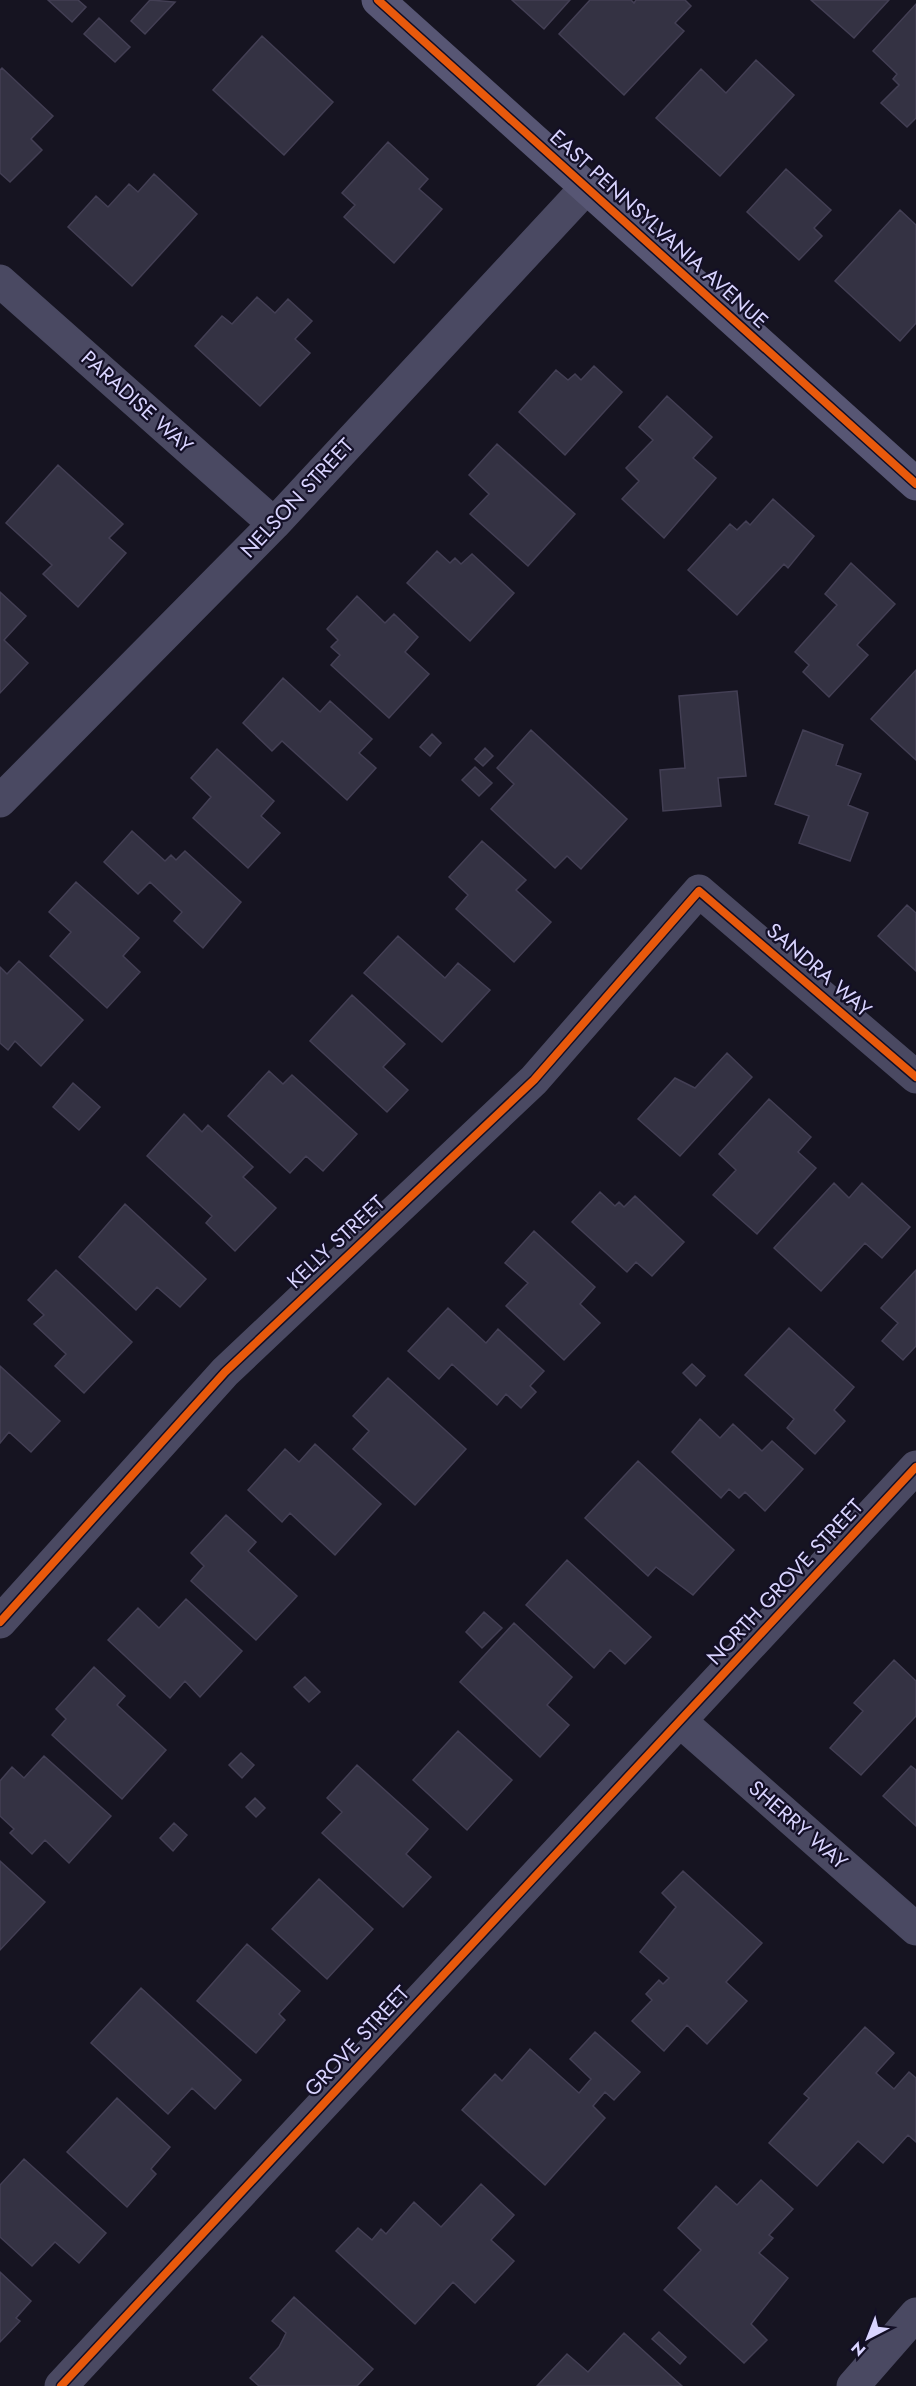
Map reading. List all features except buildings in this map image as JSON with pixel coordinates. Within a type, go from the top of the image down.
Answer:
[{"type":"street","name":"EAST PENNSYLVANIA AVENUE","points":[[378,0],[916,484]]},
{"type":"street","name":"NELSON STREET","points":[[0,801],[274,524],[586,188]]},
{"type":"street","name":"PARADISE WAY","points":[[0,281],[274,524]]},
{"type":"street","name":"SANDRA WAY","points":[[699,891],[916,1077]]},
{"type":"street","name":"KELLY STREET","points":[[0,1622],[225,1372],[534,1080],[699,891]]},
{"type":"street","name":"NORTH GROVE STREET","points":[[680,1721],[916,1467]]},
{"type":"street","name":"SHERRY WAY","points":[[680,1721],[916,1929]]},
{"type":"street","name":"GROVE STREET","points":[[61,2386],[680,1721]]},
{"type":"street","points":[[853,2386],[916,2314]]},
{"type":"cycle path","points":[[378,0],[916,484]]},
{"type":"cycle path","points":[[0,1622],[225,1372],[534,1080],[699,891],[916,1077]]},
{"type":"cycle path","points":[[61,2386],[916,1467]]}]
